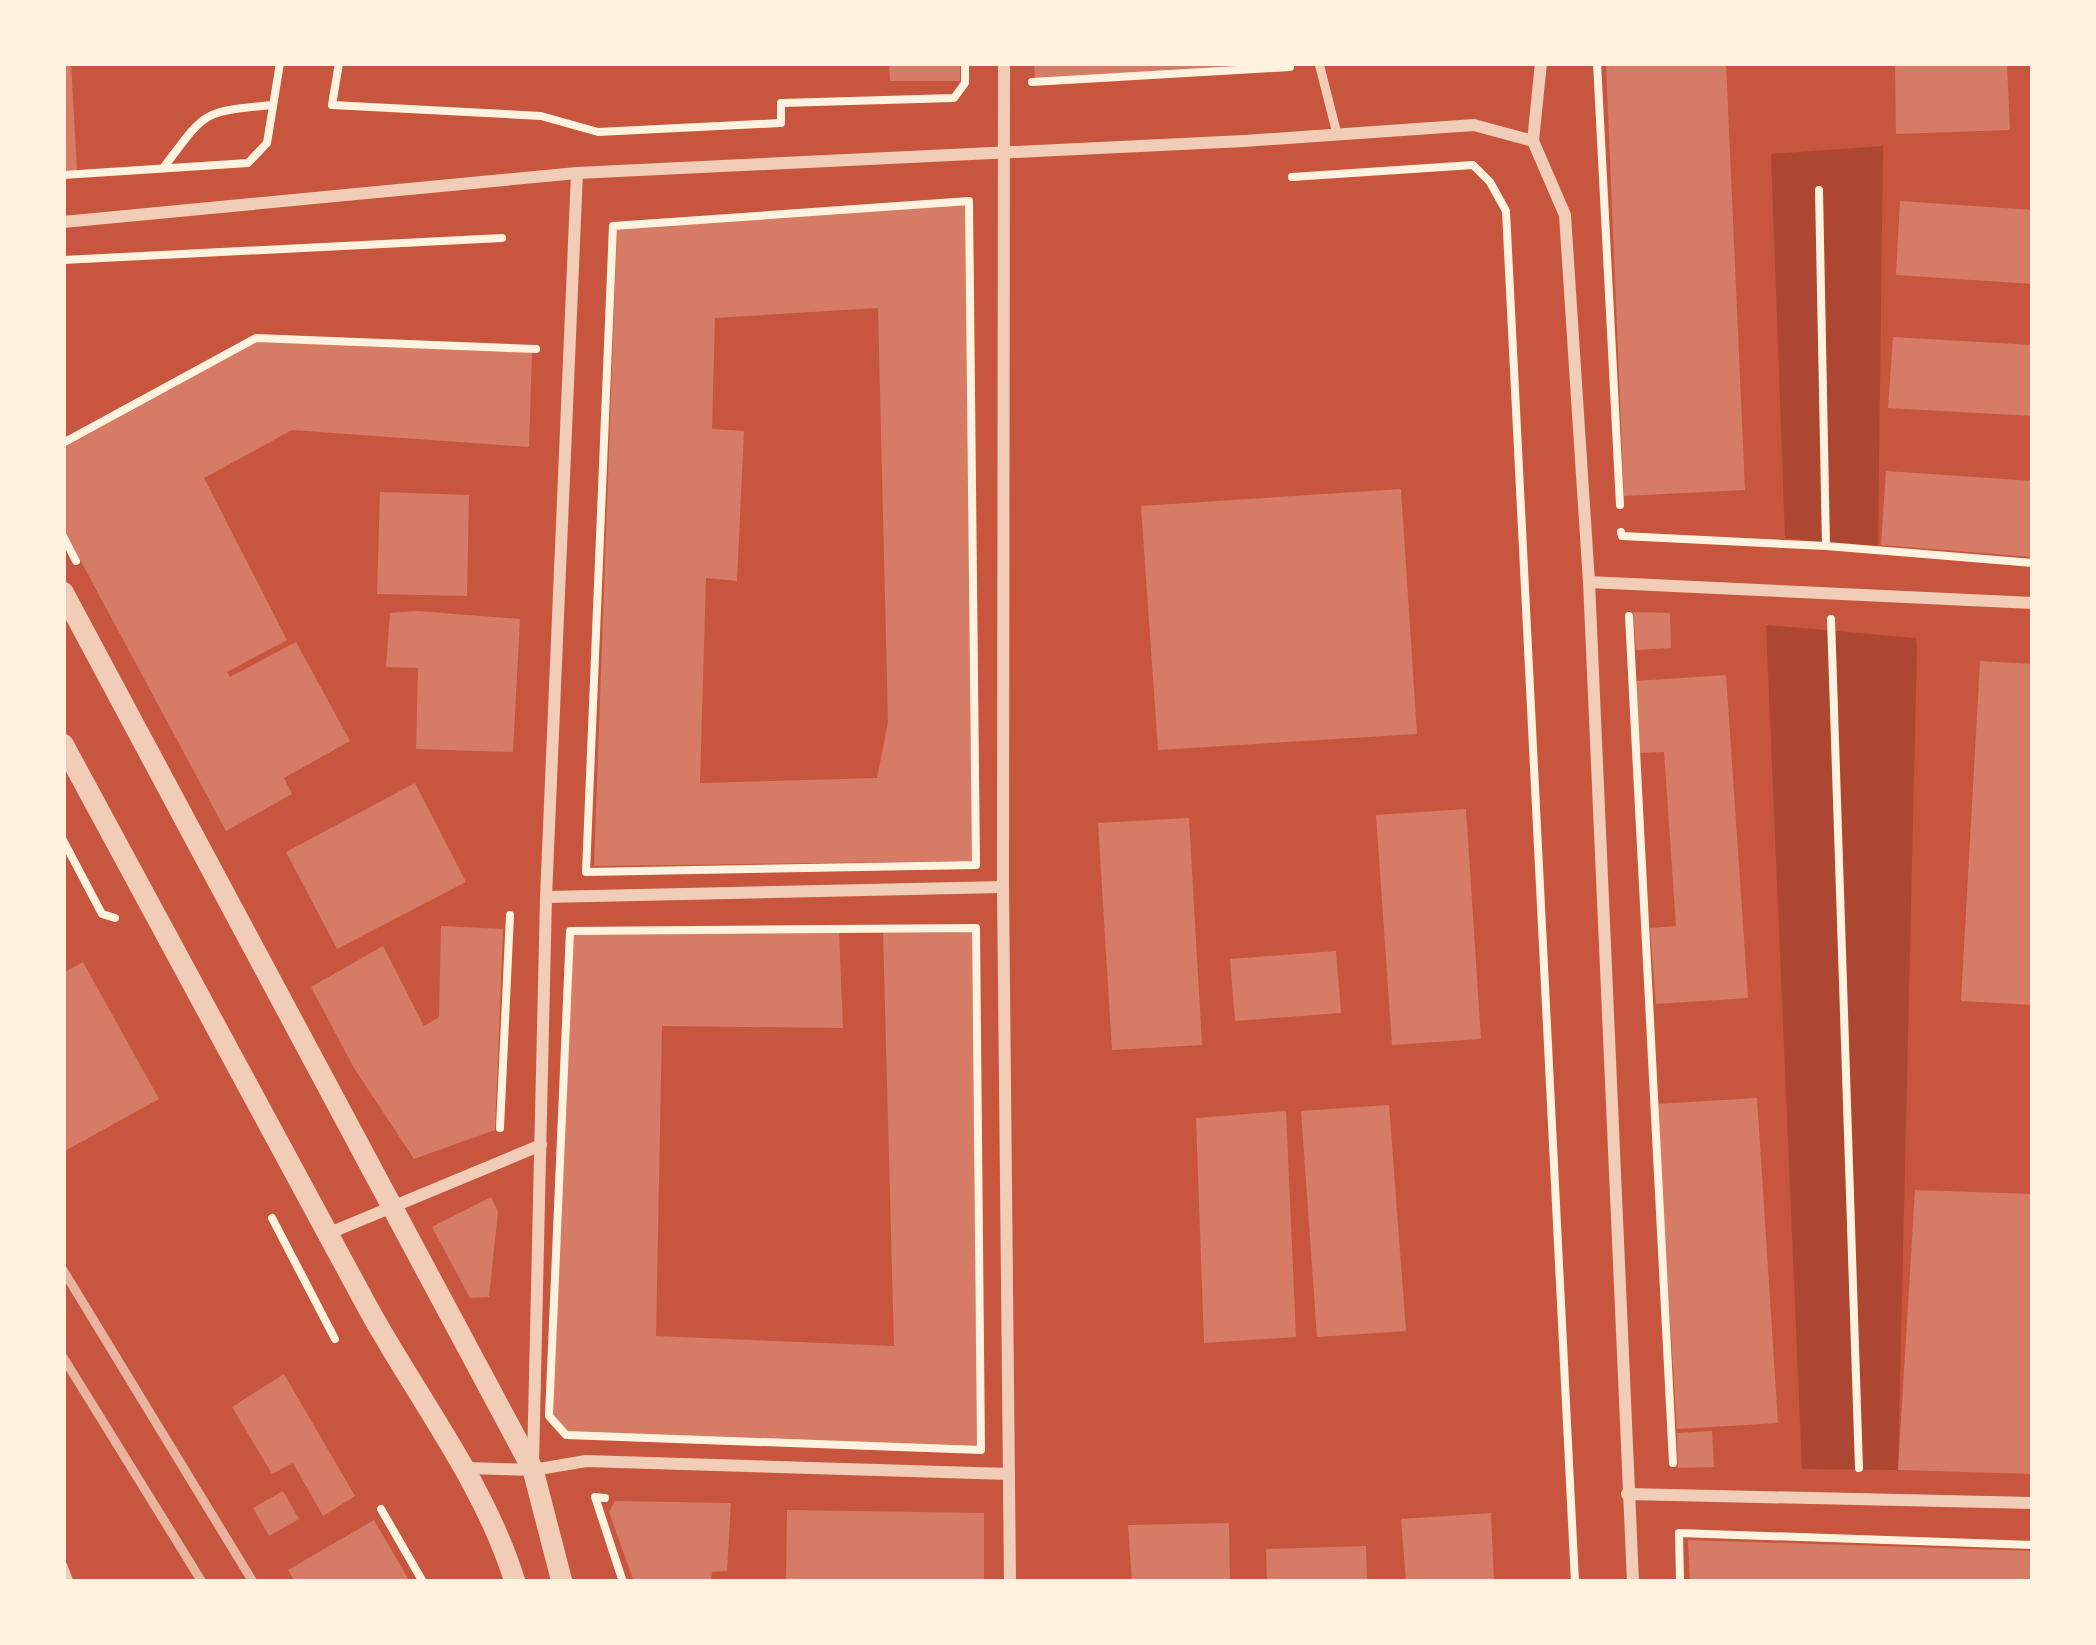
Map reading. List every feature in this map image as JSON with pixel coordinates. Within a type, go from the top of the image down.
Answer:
[{"type":"street","points":[[1004,63],[1003,887],[1010,1582]]},
{"type":"street","points":[[1540,63],[1533,141],[1565,215],[1589,581],[1633,1582]]},
{"type":"street","points":[[63,222],[577,173],[1474,125],[1533,141]]},
{"type":"street","points":[[532,1470],[546,897],[577,173]]},
{"type":"street","points":[[1589,581],[2033,603]]},
{"type":"street","points":[[63,592],[532,1470],[562,1582]]},
{"type":"street","points":[[63,744],[384,1338],[465,1468],[506,1552],[515,1582]]},
{"type":"street","points":[[546,897],[1003,887]]},
{"type":"street","points":[[327,1234],[541,1145]]},
{"type":"street","points":[[465,1468],[532,1470],[586,1461],[1010,1474]]},
{"type":"street","points":[[1627,1494],[2033,1504]]},
{"type":"lane","points":[[1319,63],[1337,134]]},
{"type":"lane","points":[[63,1566],[69,1582]]},
{"type":"path","points":[[63,175],[248,163],[267,143],[280,63]]},
{"type":"path","points":[[339,63],[332,105],[541,116],[598,132],[781,123],[781,103],[954,98],[965,83],[965,63]]},
{"type":"path","points":[[1029,63],[1033,85],[1291,67],[1290,63]]},
{"type":"path","points":[[1597,63],[1622,536],[2033,563]]},
{"type":"path","points":[[163,169],[200,119],[218,110],[273,105]]},
{"type":"path","points":[[1292,177],[1472,165],[1490,182],[1506,211],[1575,1582]]},
{"type":"path","points":[[1819,190],[1826,546]]},
{"type":"path","points":[[969,201],[976,865],[586,872],[613,226],[969,201]]},
{"type":"path","points":[[63,260],[502,238]]},
{"type":"path","points":[[63,443],[256,338],[536,346],[535,370]]},
{"type":"path","points":[[1629,605],[1674,1472]]},
{"type":"path","points":[[1831,619],[1859,1475]]},
{"type":"path","points":[[500,1133],[511,895]]},
{"type":"path","points":[[976,928],[982,1450],[566,1435],[549,1416],[570,931],[976,928]]},
{"type":"path","points":[[618,1498],[595,1498],[623,1582]]},
{"type":"path","points":[[380,1509],[423,1582]]},
{"type":"path","points":[[1680,1582],[1679,1533],[2033,1545]]},
{"type":"shaded area","points":[[1883,146],[1878,548],[1785,538],[1771,154]]},
{"type":"shaded area","points":[[1766,625],[1916,638],[1898,1470],[1802,1469]]},
{"type":"building","points":[[63,63],[71,63],[77,170],[63,171]]},
{"type":"building","points":[[889,63],[960,63],[960,81],[890,81]]},
{"type":"building","points":[[1034,63],[1235,63],[1235,67],[1035,80]]},
{"type":"building","points":[[1606,63],[1726,63],[1745,490],[1624,496]]},
{"type":"building","points":[[1895,63],[2007,63],[2010,130],[1896,134]]},
{"type":"building","points":[[1900,201],[2033,210],[2033,284],[1896,275]]},
{"type":"building","points":[[966,204],[972,861],[594,866],[617,229]],"holes":[[[878,308],[888,722],[877,778],[700,783],[706,578],[737,581],[744,431],[712,429],[715,318]]]},
{"type":"building","points":[[1893,337],[2033,345],[2033,416],[1888,408]]},
{"type":"building","points":[[257,342],[532,351],[529,447],[292,430],[204,478],[287,640],[227,672],[230,677],[296,642],[350,741],[284,778],[292,794],[226,831],[63,528],[63,448]]},
{"type":"building","points":[[1886,471],[2033,481],[2033,557],[1881,545]]},
{"type":"building","points":[[1401,489],[1417,734],[1158,750],[1141,506]]},
{"type":"building","points":[[380,492],[469,495],[467,596],[377,594]]},
{"type":"building","points":[[1633,612],[1670,613],[1671,648],[1636,650]]},
{"type":"building","points":[[390,613],[520,619],[513,752],[416,749],[418,668],[386,667]]},
{"type":"building","points":[[1980,661],[2033,664],[2033,1005],[1961,1001]]},
{"type":"building","points":[[1726,675],[1748,998],[1656,1004],[1650,928],[1676,926],[1664,752],[1639,753],[1636,681]]},
{"type":"building","points":[[415,783],[466,882],[337,949],[286,852]]},
{"type":"building","points":[[1466,809],[1481,1039],[1392,1045],[1376,815]]},
{"type":"building","points":[[1189,818],[1202,1045],[1112,1050],[1098,823]]},
{"type":"building","points":[[441,926],[503,929],[495,1130],[414,1159],[354,1068],[311,987],[383,946],[424,1026],[439,1017]]},
{"type":"building","points":[[839,931],[843,1028],[662,1026],[656,1336],[894,1346],[883,932],[972,932],[977,1447],[566,1432],[553,1416],[572,934]]},
{"type":"building","points":[[1336,951],[1341,1013],[1235,1021],[1230,959]]},
{"type":"building","points":[[83,962],[159,1099],[63,1152],[63,973]]},
{"type":"building","points":[[1757,1098],[1778,1423],[1677,1429],[1656,1104]]},
{"type":"building","points":[[1389,1105],[1406,1331],[1317,1337],[1301,1111]]},
{"type":"building","points":[[1286,1111],[1296,1337],[1204,1343],[1196,1118]]},
{"type":"building","points":[[1915,1190],[2033,1194],[2033,1474],[1898,1470]]},
{"type":"building","points":[[491,1197],[498,1212],[489,1297],[470,1298],[432,1227]]},
{"type":"building","points":[[284,1374],[355,1496],[323,1516],[293,1463],[272,1474],[232,1407]]},
{"type":"building","points":[[1712,1431],[1714,1467],[1678,1468],[1677,1433]]},
{"type":"building","points":[[283,1491],[299,1519],[269,1536],[253,1508]]},
{"type":"building","points":[[615,1501],[731,1503],[727,1571],[712,1572],[711,1582],[634,1582],[609,1512]]},
{"type":"building","points":[[787,1510],[984,1513],[984,1582],[786,1582]]},
{"type":"building","points":[[1491,1513],[1494,1582],[1406,1582],[1401,1519]]},
{"type":"building","points":[[374,1520],[410,1582],[295,1582],[288,1570]]},
{"type":"building","points":[[1229,1523],[1230,1582],[1132,1582],[1128,1525]]},
{"type":"building","points":[[1688,1540],[2033,1551],[2033,1582],[1690,1582]]},
{"type":"building","points":[[1366,1546],[1367,1582],[1267,1582],[1266,1549]]},
{"type":"railway","points":[[63,1270],[253,1582]]},
{"type":"railway","points":[[63,1357],[202,1582]]}]
